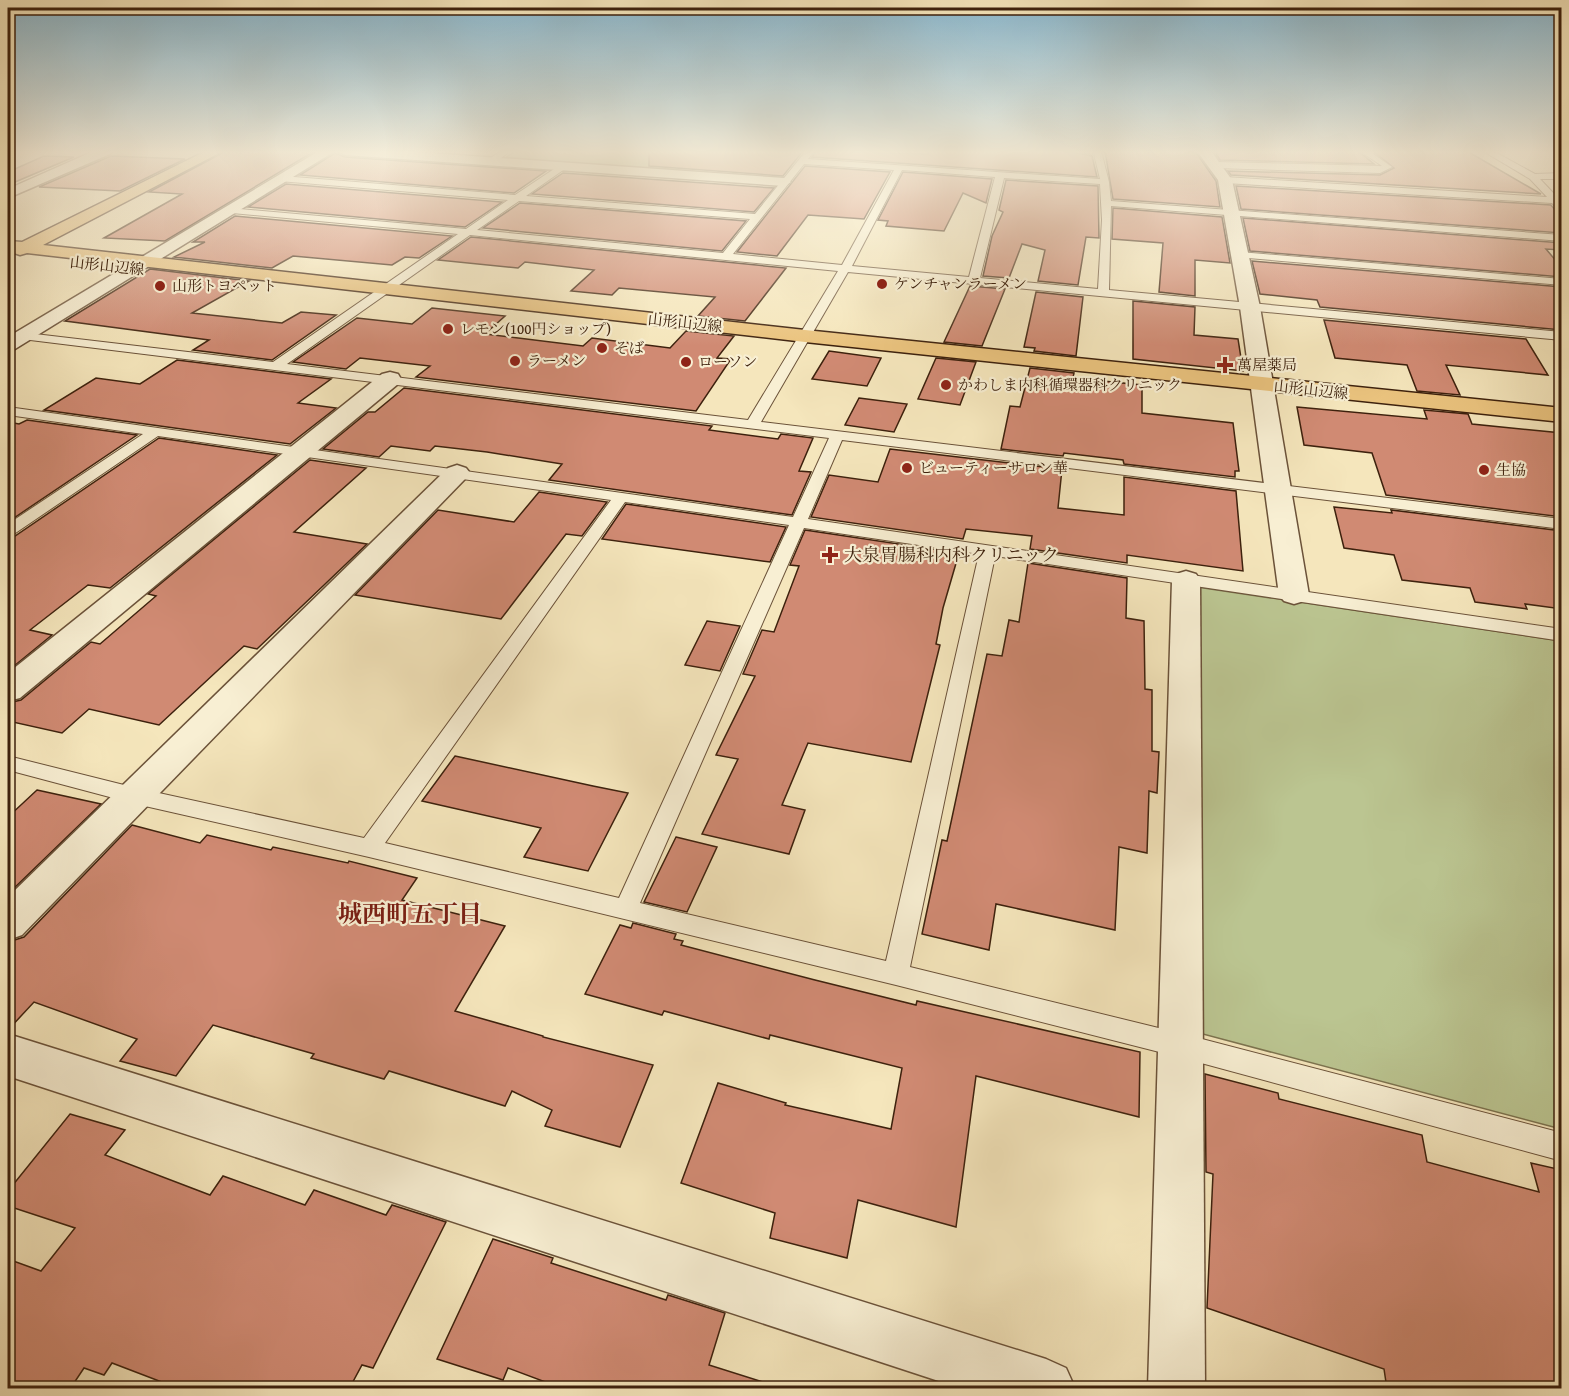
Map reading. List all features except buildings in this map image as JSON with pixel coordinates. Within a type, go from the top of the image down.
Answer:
[{"type":"main road","points":[[11,251],[76,216]]},
{"type":"main road","name":"山形山辺線","points":[[11,251],[82,216]]},
{"type":"main road","name":"山形山辺線","points":[[11,251],[803,340],[1261,388],[1562,424]]},
{"type":"main road","name":"山形山辺線","points":[[1261,388],[1562,415]]},
{"type":"street","points":[[8,345],[222,216]]},
{"type":"street","points":[[1232,216],[1250,306],[1294,595]]},
{"type":"street","points":[[8,690],[390,379]]},
{"type":"street","points":[[8,923],[458,473]]},
{"type":"street","points":[[1176,1389],[1186,580]]},
{"type":"street","points":[[8,1055],[1046,1389]]},
{"type":"lane","points":[[298,216],[1562,336]]},
{"type":"lane","points":[[277,365],[492,216]]},
{"type":"lane","points":[[746,216],[757,217]]},
{"type":"lane","points":[[753,424],[875,216]]},
{"type":"lane","points":[[974,279],[990,216]]},
{"type":"lane","points":[[1103,292],[1106,216]]},
{"type":"lane","points":[[1284,216],[1562,238]]},
{"type":"lane","points":[[726,256],[757,217]]},
{"type":"lane","points":[[1240,255],[1562,282]]},
{"type":"lane","points":[[22,335],[1562,524]]},
{"type":"lane","points":[[8,411],[798,522],[1562,635]]},
{"type":"lane","points":[[8,531],[157,431]]},
{"type":"lane","points":[[625,910],[837,435]]},
{"type":"lane","points":[[369,848],[621,497]]},
{"type":"lane","points":[[896,974],[988,550]]},
{"type":"lane","points":[[8,763],[135,796],[369,848],[896,974],[1179,1045],[1562,1147]]},
{"type":"green space","points":[[1197,587],[1561,641],[1561,1129],[1199,1033]]},
{"type":"place","name":"ケンチャンラーメン","points":[[882,284]]},
{"type":"place","name":"山形トヨペット","points":[[160,286]]},
{"type":"place","name":"レモン(100円ショップ)","points":[[448,329]]},
{"type":"place","name":"そば","points":[[602,348]]},
{"type":"place","name":"ラーメン","points":[[515,361]]},
{"type":"place","name":"ローソン","points":[[686,362]]},
{"type":"place","name":"萬屋薬局","points":[[1225,365]]},
{"type":"place","name":"かわしま内科循環器科クリニック","points":[[946,385]]},
{"type":"place","name":"ビューティーサロン華","points":[[907,468]]},
{"type":"place","name":"生協","points":[[1484,470]]},
{"type":"place","name":"大泉胃腸科内科クリニック","points":[[830,555]]},
{"type":"district","name":"城西町五丁目","points":[[410,914]]}]
